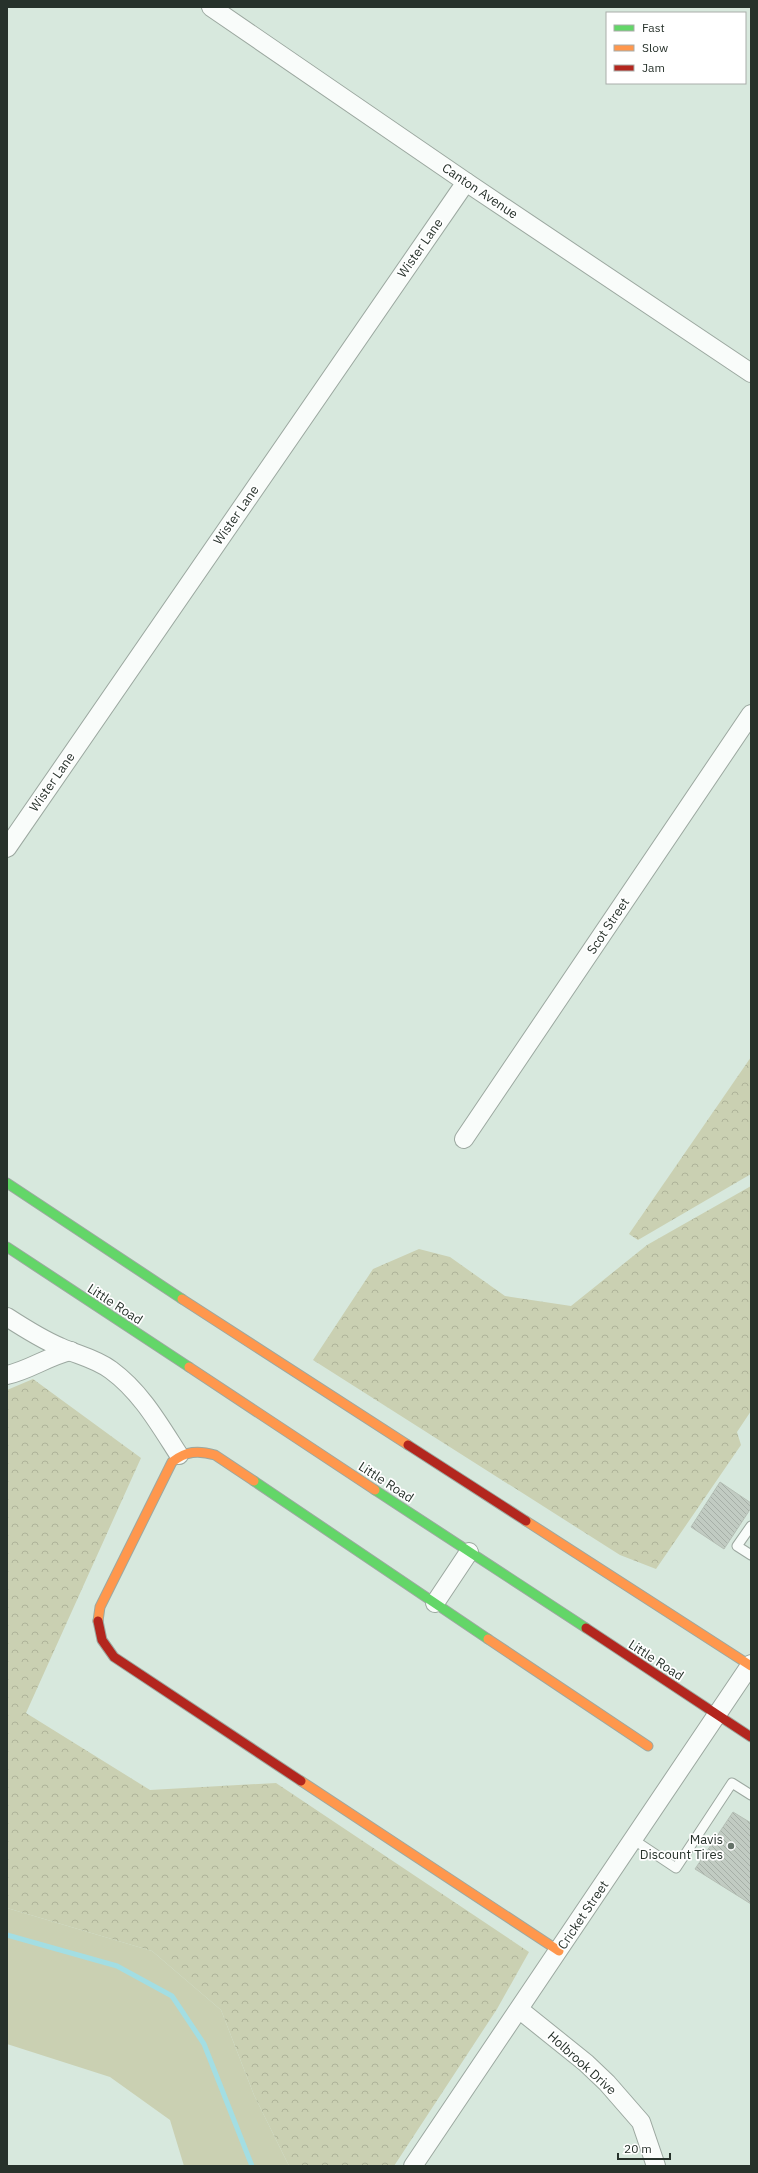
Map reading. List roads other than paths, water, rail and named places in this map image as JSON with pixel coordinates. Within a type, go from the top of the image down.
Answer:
[{"type":"main road","points":[[7,1183],[101,1248],[751,1665]]},
{"type":"main road","name":"Little Road","points":[[7,1247],[751,1737]]},
{"type":"main road","points":[[559,1951],[114,1657],[102,1643],[98,1632],[97,1621],[100,1607],[172,1462],[182,1453],[200,1450],[214,1456],[648,1746]]},
{"type":"street","name":"Canton Avenue","points":[[211,7],[466,182],[751,373]]},
{"type":"street","name":"Wister Lane","points":[[7,848],[466,182]]},
{"type":"street","name":"Scot Street","points":[[464,1139],[751,714]]},
{"type":"street","points":[[7,1317],[38,1337],[71,1351],[86,1355],[110,1369],[127,1382],[144,1401],[179,1456]]},
{"type":"street","points":[[7,1375],[24,1371],[53,1355],[71,1351]]},
{"type":"street","points":[[435,1603],[469,1552]]},
{"type":"street","name":"Cricket Street","points":[[413,2166],[520,2010],[751,1665]]},
{"type":"street","name":"Holbrook Drive","points":[[520,2010],[586,2063],[607,2083],[641,2122],[656,2166]]},
{"type":"lane","points":[[751,1526],[737,1546],[751,1556]]},
{"type":"lane","points":[[634,1840],[676,1868],[732,1783],[751,1795]]},
{"type":"waterway","points":[[7,1935],[117,1966],[172,1996],[204,2044],[252,2166]]},
{"type":"place","name":"Mavis Discount Tires","points":[[731,1846]]}]
